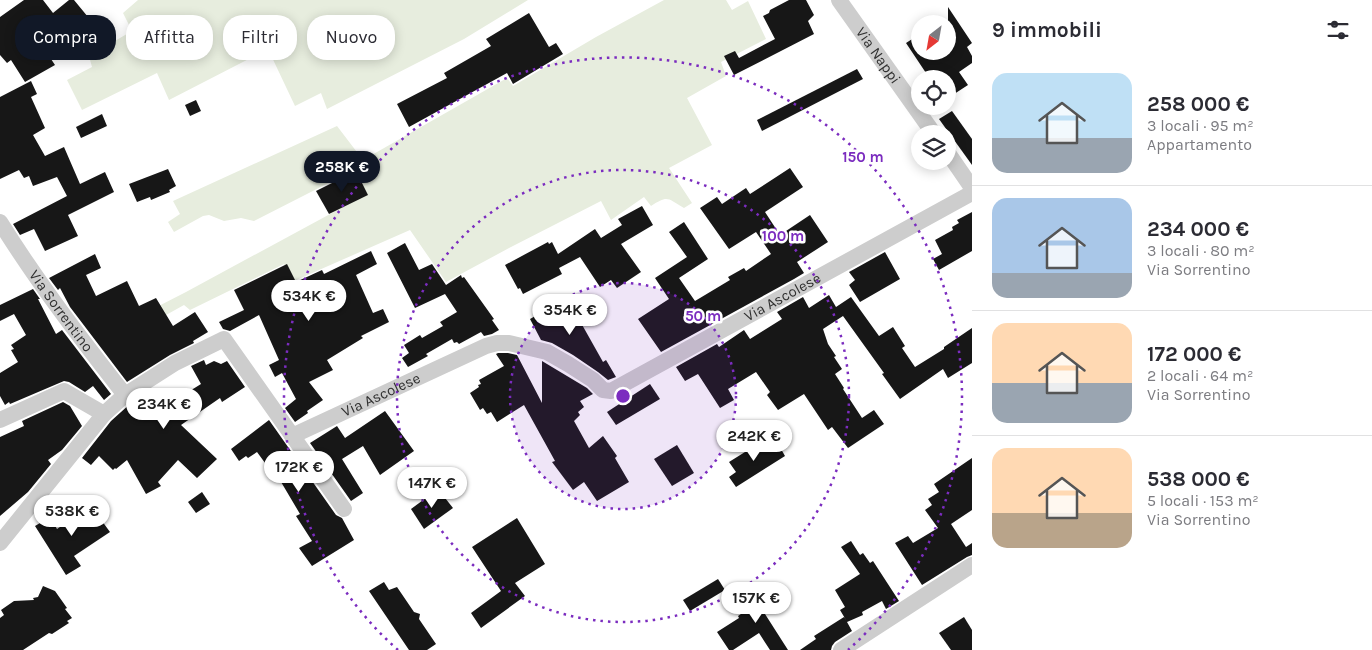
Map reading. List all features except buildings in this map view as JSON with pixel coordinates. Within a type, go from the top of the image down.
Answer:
[{"type":"street","name":"Via Nappi","points":[[839,0],[928,125]]},
{"type":"street","points":[[956,165],[972,188]]},
{"type":"street","name":"Via Ascolese","points":[[292,436],[486,346],[497,343],[509,343],[546,352],[568,364],[603,390],[611,390],[972,193]]},
{"type":"street","name":"Via Sorrentino","points":[[0,222],[28,266],[125,395]]},
{"type":"street","points":[[0,543],[104,414],[125,395],[175,363],[224,340],[344,509]]},
{"type":"street","points":[[0,420],[64,391],[104,414]]},
{"type":"street","points":[[841,650],[972,565]]},
{"type":"green space","points":[[138,0],[528,0],[464,39],[327,109],[321,93],[295,106],[273,60],[297,60],[297,15],[223,15],[223,60],[247,60],[169,100],[157,73],[82,110],[67,80],[92,67],[90,60],[116,60],[116,40],[126,34],[126,60],[213,60],[213,15],[126,15],[126,19],[123,13]]},
{"type":"green space","points":[[664,0],[726,0],[732,10],[748,1],[766,39],[721,62],[726,76],[687,98],[712,145],[669,168],[692,203],[684,208],[668,199],[661,200],[651,206],[644,197],[611,220],[601,201],[446,282],[410,230],[294,281],[284,264],[190,310],[184,305],[114,344],[106,333],[367,194],[354,170],[254,221],[241,218],[224,221],[209,215],[203,216],[174,232],[168,222],[180,214],[173,201],[337,126],[363,160],[507,78],[513,86],[596,37]]}]
